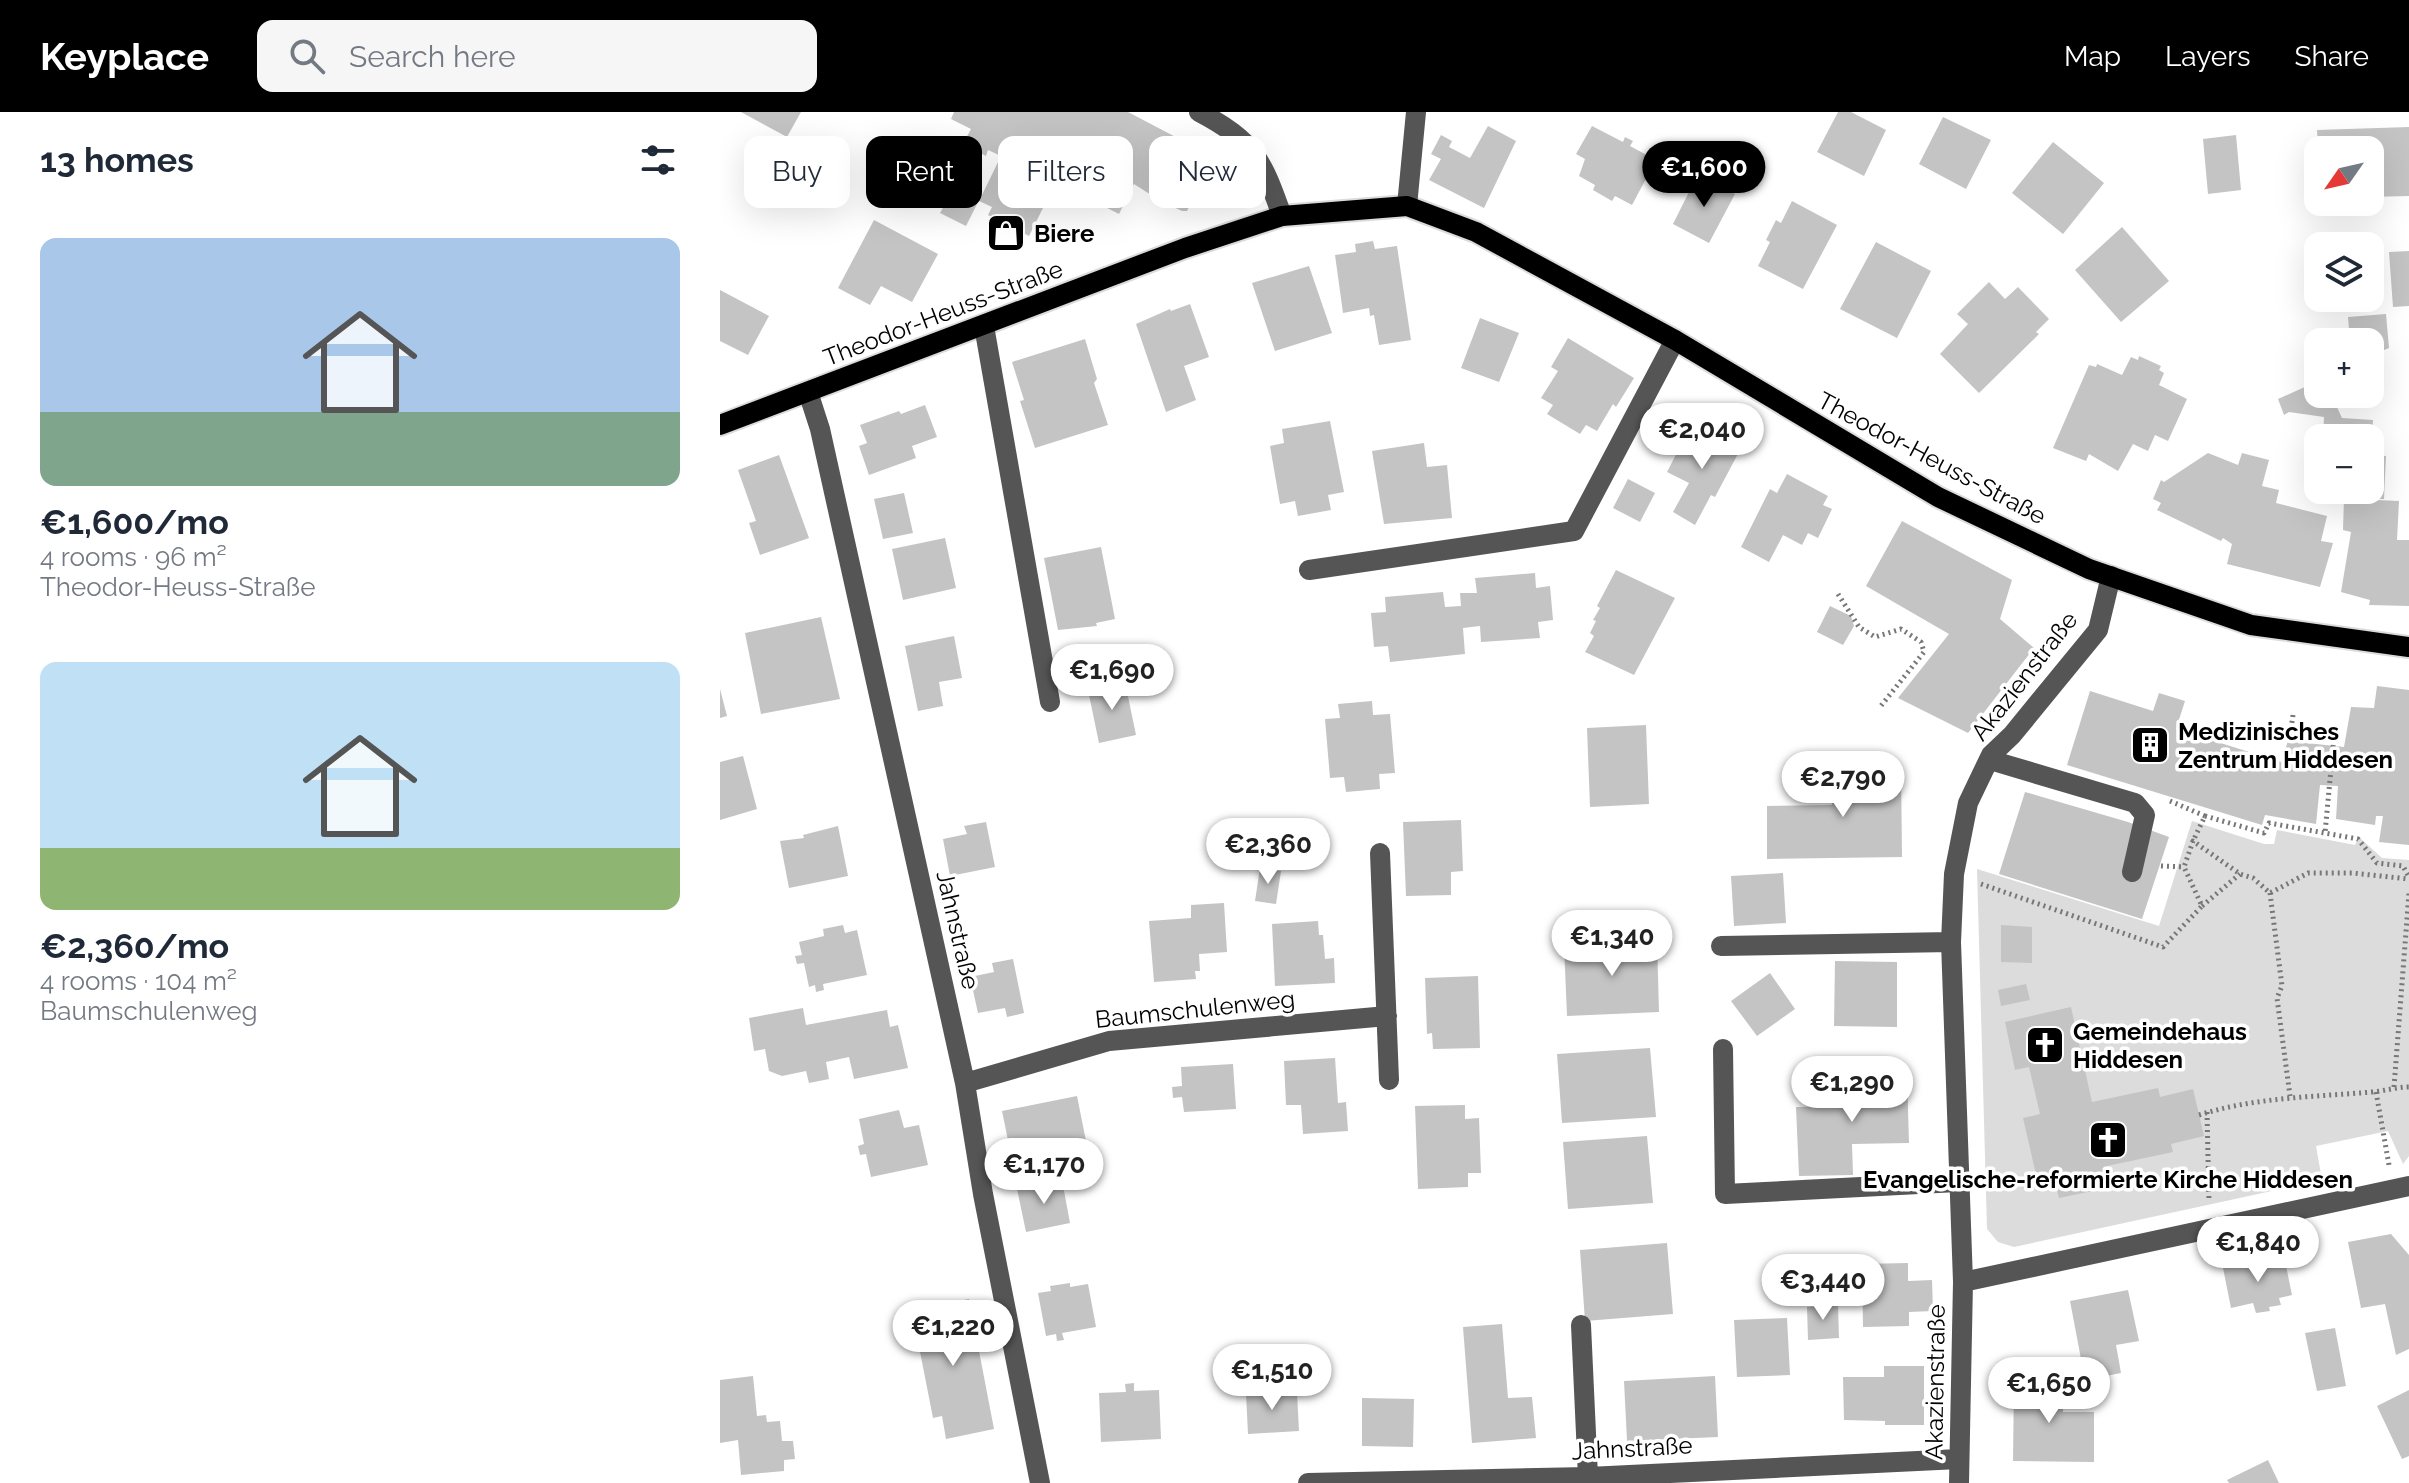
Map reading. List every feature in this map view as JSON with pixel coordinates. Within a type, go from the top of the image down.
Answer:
[{"type":"main road","name":"Theodor-Heuss-Straße","points":[[720,425],[1185,248],[1282,216],[1407,206],[1476,232],[1675,340],[1938,497],[2089,569],[2251,625],[2409,647]]},
{"type":"street","points":[[1199,112],[1239,136],[1262,163],[1282,216]]},
{"type":"street","points":[[1407,206],[1416,112]]},
{"type":"street","points":[[984,326],[1050,702]]},
{"type":"street","points":[[1309,570],[1574,531],[1675,340]]},
{"type":"street","name":"Jahnstraße","points":[[808,392],[820,429],[965,1083],[983,1194],[1040,1483]]},
{"type":"street","name":"Akazienstraße","points":[[1959,1483],[1963,1282],[1951,942],[1954,874],[1968,803],[1991,755],[2012,735],[2098,630],[2111,576]]},
{"type":"street","points":[[1990,760],[2135,803],[2145,815],[2132,872]]},
{"type":"street","points":[[1380,853],[1389,1080]]},
{"type":"street","points":[[1721,946],[1951,942]]},
{"type":"street","name":"Baumschulenweg","points":[[965,1083],[1109,1041],[1387,1016]]},
{"type":"street","points":[[1723,1049],[1725,1194],[1958,1182]]},
{"type":"street","name":"Akazienstraße","points":[[1963,1282],[2401,1188]]},
{"type":"street","points":[[1581,1325],[1588,1477]]},
{"type":"street","name":"Jahnstraße","points":[[1308,1483],[1588,1477],[1959,1459]]},
{"type":"path","points":[[1838,594],[1859,627],[1875,637],[1901,629],[1921,642],[1924,652],[1880,707]]},
{"type":"path","points":[[2293,715],[2291,729],[2334,737],[2325,833]]},
{"type":"path","points":[[2205,816],[2264,833],[2269,823],[2358,839],[2377,863],[2403,866],[2409,878]]},
{"type":"path","points":[[2202,906],[2184,867],[2193,841],[2240,874],[2253,878],[2270,893],[2282,986],[2277,998],[2290,1096]]},
{"type":"path","points":[[2160,866],[2184,867]]},
{"type":"path","points":[[2270,893],[2308,873],[2409,878]]},
{"type":"path","points":[[1954,874],[2163,947],[2202,906],[2240,874]]},
{"type":"path","points":[[2394,1087],[2409,893]]},
{"type":"path","points":[[2199,1115],[2290,1096],[2376,1092],[2409,1087]]},
{"type":"path","points":[[2376,1092],[2401,1188]]},
{"type":"path","points":[[2207,1112],[2209,1231]]},
{"type":"shaded area","points":[[2192,821],[2264,844],[2274,844],[2277,830],[2355,845],[2359,837],[2382,858],[2409,860],[2409,1156],[2403,1164],[2388,1131],[2316,1146],[2322,1180],[2014,1247],[1998,1242],[1987,1229],[1977,869],[2159,926]]},
{"type":"building","points":[[741,112],[801,112],[785,136]]},
{"type":"building","points":[[954,112],[1128,112],[1174,136],[1149,136],[1149,194],[1133,186],[1133,136],[998,136],[998,155],[988,150],[986,156],[982,154],[982,136],[967,136],[971,129],[951,119]]},
{"type":"building","points":[[1838,112],[1851,112],[1886,130],[1864,176],[1817,152]]},
{"type":"building","points":[[1943,117],[1991,140],[1966,189],[1919,164]]},
{"type":"building","points":[[1488,126],[1516,141],[1484,208],[1429,180],[1441,159],[1431,154],[1441,135],[1452,141],[1449,147],[1470,158]]},
{"type":"building","points":[[1592,126],[1623,142],[1625,137],[1633,141],[1630,146],[1656,160],[1632,205],[1615,196],[1612,201],[1593,190],[1595,185],[1579,176],[1585,159],[1576,154]]},
{"type":"building","points":[[2409,127],[2409,196],[2384,197],[2384,136],[2317,136],[2317,130]]},
{"type":"building","points":[[2236,135],[2241,190],[2208,194],[2203,139]]},
{"type":"building","points":[[2053,142],[2104,183],[2063,234],[2012,193]]},
{"type":"building","points":[[998,162],[998,208],[1043,208],[1029,236],[988,215],[992,207],[982,202],[982,195]]},
{"type":"building","points":[[1698,174],[1735,194],[1709,243],[1673,224]]},
{"type":"building","points":[[1792,201],[1837,225],[1803,289],[1758,266],[1770,242],[1766,240],[1776,220],[1781,223]]},
{"type":"building","points":[[943,208],[975,208],[966,226],[940,213]]},
{"type":"building","points":[[1107,208],[1122,208],[1119,214]]},
{"type":"building","points":[[874,220],[938,254],[912,302],[881,286],[870,305],[838,288]]},
{"type":"building","points":[[2122,227],[2169,281],[2121,322],[2075,270]]},
{"type":"building","points":[[1373,241],[1375,249],[1397,246],[1411,340],[1379,345],[1374,315],[1370,316],[1369,308],[1343,313],[1335,255],[1356,252],[1355,244]]},
{"type":"building","points":[[1876,242],[1931,271],[1897,338],[1840,309]]},
{"type":"building","points":[[2409,251],[2409,306],[2393,307],[2389,252]]},
{"type":"building","points":[[1309,266],[1332,333],[1275,351],[1252,283]]},
{"type":"building","points":[[1989,282],[2005,299],[2018,287],[2049,319],[2036,332],[2039,334],[1979,393],[1940,354],[1968,324],[1957,314]]},
{"type":"building","points":[[720,290],[769,316],[748,355],[720,341]]},
{"type":"building","points":[[1190,304],[1209,357],[1184,366],[1196,400],[1166,412],[1136,324]]},
{"type":"building","points":[[2386,314],[2389,348],[2384,350],[2384,328],[2349,328],[2348,317]]},
{"type":"building","points":[[1480,318],[1519,333],[1499,382],[1461,368]]},
{"type":"building","points":[[1568,338],[1634,378],[1597,431],[1586,425],[1580,434],[1547,414],[1553,405],[1541,398],[1558,371],[1551,367]]},
{"type":"building","points":[[1085,339],[1097,379],[1094,383],[1108,425],[1035,448],[1012,362]]},
{"type":"building","points":[[2139,356],[2161,366],[2159,370],[2164,373],[2159,385],[2187,399],[2168,441],[2155,435],[2148,451],[2133,444],[2118,471],[2089,454],[2086,461],[2053,448],[2089,365],[2096,367],[2097,364],[2122,375],[2131,357],[2138,360]]},
{"type":"building","points":[[2304,387],[2304,408],[2337,408],[2342,418],[2373,420],[2373,424],[2324,424],[2324,417],[2289,412],[2284,415],[2278,399]]},
{"type":"building","points":[[925,405],[937,437],[912,446],[916,458],[869,475],[859,446],[867,443],[860,425]]},
{"type":"building","points":[[1330,421],[1344,492],[1328,495],[1331,510],[1298,516],[1295,501],[1280,504],[1270,446],[1284,443],[1282,429]]},
{"type":"building","points":[[1700,428],[1721,440],[1726,437],[1737,442],[1740,450],[1715,497],[1711,495],[1695,525],[1673,512],[1689,483],[1667,472],[1684,439],[1691,443]]},
{"type":"building","points":[[1424,443],[1427,467],[1447,465],[1452,518],[1384,524],[1372,451]]},
{"type":"building","points":[[2208,453],[2238,465],[2242,453],[2269,460],[2262,486],[2279,490],[2276,503],[2327,516],[2321,541],[2333,543],[2320,587],[2227,564],[2232,544],[2157,510],[2161,503],[2153,499],[2161,480],[2164,482]]},
{"type":"building","points":[[779,455],[809,538],[760,555],[749,523],[756,521],[738,470]]},
{"type":"building","points":[[2384,456],[2386,456],[2384,499]]},
{"type":"building","points":[[1787,474],[1828,496],[1823,505],[1832,509],[1818,538],[1808,533],[1802,545],[1783,535],[1769,562],[1741,547],[1770,489],[1777,493]]},
{"type":"building","points":[[1628,479],[1655,493],[1640,522],[1613,508]]},
{"type":"building","points":[[904,493],[913,533],[883,539],[874,499]]},
{"type":"building","points":[[2399,501],[2397,540],[2409,540],[2409,606],[2369,605],[2370,600],[2341,592],[2351,532],[2343,530],[2344,504]]},
{"type":"building","points":[[1902,521],[2012,580],[2000,619],[2034,648],[1968,733],[1898,698],[1949,634],[1866,586]]},
{"type":"building","points":[[945,538],[956,588],[903,600],[892,549]]},
{"type":"building","points":[[1101,547],[1115,619],[1096,623],[1097,626],[1058,630],[1044,558]]},
{"type":"building","points":[[1616,570],[1675,598],[1634,675],[1585,652],[1594,636],[1590,633],[1600,608],[1597,606]]},
{"type":"building","points":[[1535,573],[1536,588],[1550,586],[1553,620],[1538,622],[1540,638],[1481,642],[1480,626],[1463,628],[1465,654],[1390,662],[1388,646],[1374,647],[1371,613],[1386,612],[1385,597],[1443,592],[1445,607],[1461,606],[1460,593],[1477,593],[1475,578]]},
{"type":"building","points":[[1830,606],[1851,616],[1854,626],[1843,645],[1817,632]]},
{"type":"building","points":[[821,617],[840,699],[761,714],[745,633]]},
{"type":"building","points":[[954,636],[962,678],[939,682],[943,706],[918,711],[905,646]]},
{"type":"building","points":[[1125,682],[1136,735],[1099,743],[1088,690]]},
{"type":"building","points":[[2377,686],[2409,690],[2409,845],[2379,842],[2383,816],[2376,816],[2375,825],[2336,819],[2338,786],[2320,785],[2316,824],[2265,815],[2262,825],[2067,765],[2090,691],[2153,711],[2159,693],[2185,701],[2176,729],[2281,762],[2288,741],[2344,747],[2351,707],[2374,708]]},
{"type":"building","points":[[720,689],[727,716],[720,718]]},
{"type":"building","points":[[1372,701],[1373,715],[1390,714],[1395,773],[1379,774],[1380,789],[1346,792],[1344,777],[1330,778],[1325,719],[1340,718],[1338,704]]},
{"type":"building","points":[[1646,725],[1649,804],[1590,807],[1587,728]]},
{"type":"building","points":[[743,756],[757,809],[720,820],[720,762]]},
{"type":"building","points":[[1901,766],[1902,857],[1767,859],[1767,806],[1832,805],[1831,767]]},
{"type":"building","points":[[2025,792],[2169,837],[2142,919],[1999,874]]},
{"type":"building","points":[[1461,820],[1463,871],[1451,872],[1451,895],[1406,896],[1403,822]]},
{"type":"building","points":[[986,822],[995,867],[950,876],[943,839],[967,834],[964,826]]},
{"type":"building","points":[[838,826],[848,876],[789,888],[780,841],[804,838],[803,835]]},
{"type":"building","points":[[1260,868],[1281,871],[1276,904],[1255,901]]},
{"type":"building","points":[[1783,873],[1786,923],[1734,926],[1731,876]]},
{"type":"building","points":[[1224,903],[1227,952],[1199,954],[1200,971],[1195,971],[1196,979],[1154,982],[1149,921],[1191,918],[1191,905]]},
{"type":"building","points":[[1318,921],[1325,959],[1334,958],[1335,983],[1275,986],[1272,924]]},
{"type":"building","points":[[843,925],[845,933],[857,930],[867,975],[823,984],[824,990],[816,992],[815,985],[809,987],[804,963],[797,964],[795,956],[802,955],[799,942],[824,936],[823,929]]},
{"type":"building","points":[[2001,925],[2032,927],[2032,963],[2001,962]]},
{"type":"building","points":[[1657,941],[1659,1012],[1567,1016],[1564,945]]},
{"type":"building","points":[[1013,959],[1024,1013],[1007,1017],[1005,1008],[978,1013],[970,977],[994,972],[992,963]]},
{"type":"building","points":[[1835,961],[1897,962],[1897,1027],[1834,1026]]},
{"type":"building","points":[[1770,973],[1795,1009],[1757,1036],[1731,1001]]},
{"type":"building","points":[[1478,976],[1480,1048],[1433,1049],[1432,1033],[1427,1034],[1425,978]]},
{"type":"building","points":[[2026,984],[2030,1000],[2001,1006],[1998,990]]},
{"type":"building","name":"Evangelische-reformierte Kirche Hiddesen","points":[[2071,1007],[2092,1102],[2158,1088],[2160,1097],[2193,1089],[2204,1136],[2171,1144],[2173,1152],[2107,1166],[2112,1187],[2059,1198],[2054,1179],[2038,1183],[2023,1118],[2040,1114],[2029,1067],[2015,1070],[2005,1022]]},
{"type":"building","points":[[803,1008],[806,1025],[887,1010],[890,1027],[898,1025],[908,1068],[854,1079],[849,1057],[826,1062],[829,1079],[809,1083],[806,1071],[782,1076],[769,1071],[765,1049],[754,1051],[749,1018]]},
{"type":"building","points":[[1650,1048],[1656,1117],[1562,1123],[1557,1054]]},
{"type":"building","points":[[1335,1058],[1338,1103],[1346,1102],[1348,1131],[1303,1134],[1301,1105],[1286,1105],[1284,1061]]},
{"type":"building","points":[[1233,1064],[1236,1109],[1184,1112],[1182,1097],[1173,1098],[1172,1087],[1182,1086],[1181,1067]]},
{"type":"building","points":[[1907,1075],[1909,1143],[1852,1144],[1853,1175],[1799,1176],[1796,1107],[1845,1106],[1844,1077]]},
{"type":"building","points":[[1077,1096],[1086,1141],[1049,1148],[1050,1154],[1042,1156],[1040,1150],[1011,1155],[1002,1111]]},
{"type":"building","points":[[1465,1105],[1465,1119],[1479,1118],[1481,1173],[1468,1173],[1468,1187],[1418,1189],[1415,1106]]},
{"type":"building","points":[[899,1110],[904,1128],[919,1125],[928,1165],[871,1177],[866,1154],[860,1155],[858,1146],[864,1144],[859,1119]]},
{"type":"building","points":[[1647,1136],[1653,1203],[1568,1209],[1563,1142]]},
{"type":"building","points":[[1062,1180],[1070,1223],[1026,1232],[1017,1189]]},
{"type":"building","points":[[2391,1234],[2409,1255],[2409,1349],[2396,1355],[2385,1304],[2361,1308],[2348,1242]]},
{"type":"building","points":[[1667,1243],[1673,1314],[1585,1321],[1580,1250]]},
{"type":"building","points":[[2284,1256],[2292,1295],[2279,1298],[2281,1305],[2269,1307],[2270,1311],[2256,1313],[2253,1303],[2231,1308],[2223,1268]]},
{"type":"building","points":[[1908,1263],[1908,1281],[1932,1280],[1933,1311],[1909,1312],[1909,1326],[1863,1327],[1862,1264]]},
{"type":"building","points":[[1070,1283],[1070,1287],[1088,1284],[1096,1327],[1062,1333],[1064,1340],[1057,1341],[1056,1334],[1046,1336],[1038,1293],[1051,1291],[1050,1286]]},
{"type":"building","points":[[2128,1290],[2139,1341],[2116,1345],[2121,1373],[2085,1380],[2070,1301]]},
{"type":"building","points":[[969,1299],[994,1429],[946,1439],[942,1416],[933,1418],[912,1311]]},
{"type":"building","points":[[1838,1305],[1839,1338],[1808,1340],[1807,1307]]},
{"type":"building","points":[[1787,1318],[1790,1375],[1737,1377],[1734,1320]]},
{"type":"building","points":[[1502,1324],[1508,1398],[1532,1397],[1536,1438],[1472,1443],[1463,1327]]},
{"type":"building","points":[[2335,1328],[2346,1386],[2317,1391],[2305,1333]]},
{"type":"building","points":[[1884,1366],[1924,1366],[1924,1425],[1885,1425],[1885,1421],[1844,1420],[1843,1377],[1884,1377]]},
{"type":"building","points":[[753,1376],[757,1416],[766,1415],[767,1422],[780,1421],[782,1441],[793,1441],[795,1459],[784,1460],[784,1471],[741,1475],[738,1440],[720,1443],[720,1380]]},
{"type":"building","points":[[1715,1376],[1718,1437],[1627,1441],[1624,1381]]},
{"type":"building","points":[[2014,1380],[2063,1380],[2063,1412],[2094,1412],[2094,1462],[2013,1461]]},
{"type":"building","points":[[1134,1383],[1134,1391],[1159,1390],[1161,1439],[1101,1442],[1099,1393],[1126,1392],[1125,1384]]},
{"type":"building","points":[[1257,1385],[1268,1385],[1268,1393],[1297,1392],[1299,1431],[1248,1434],[1246,1394],[1258,1394]]},
{"type":"building","points":[[2409,1390],[2409,1456],[2402,1459],[2377,1406]]},
{"type":"building","points":[[1362,1398],[1414,1399],[1413,1447],[1362,1446]]},
{"type":"building","points":[[2268,1460],[2279,1483],[2229,1483],[2227,1480]]},
{"type":"place","name":"Biere","points":[[1006,233]]},
{"type":"place","name":"Medizinisches Zentrum Hiddesen","points":[[2150,745]]},
{"type":"place","name":"Gemeindehaus Hiddesen","points":[[2045,1045]]},
{"type":"place","name":"Evangelische-reformierte Kirche Hiddesen","points":[[2108,1140]]}]
